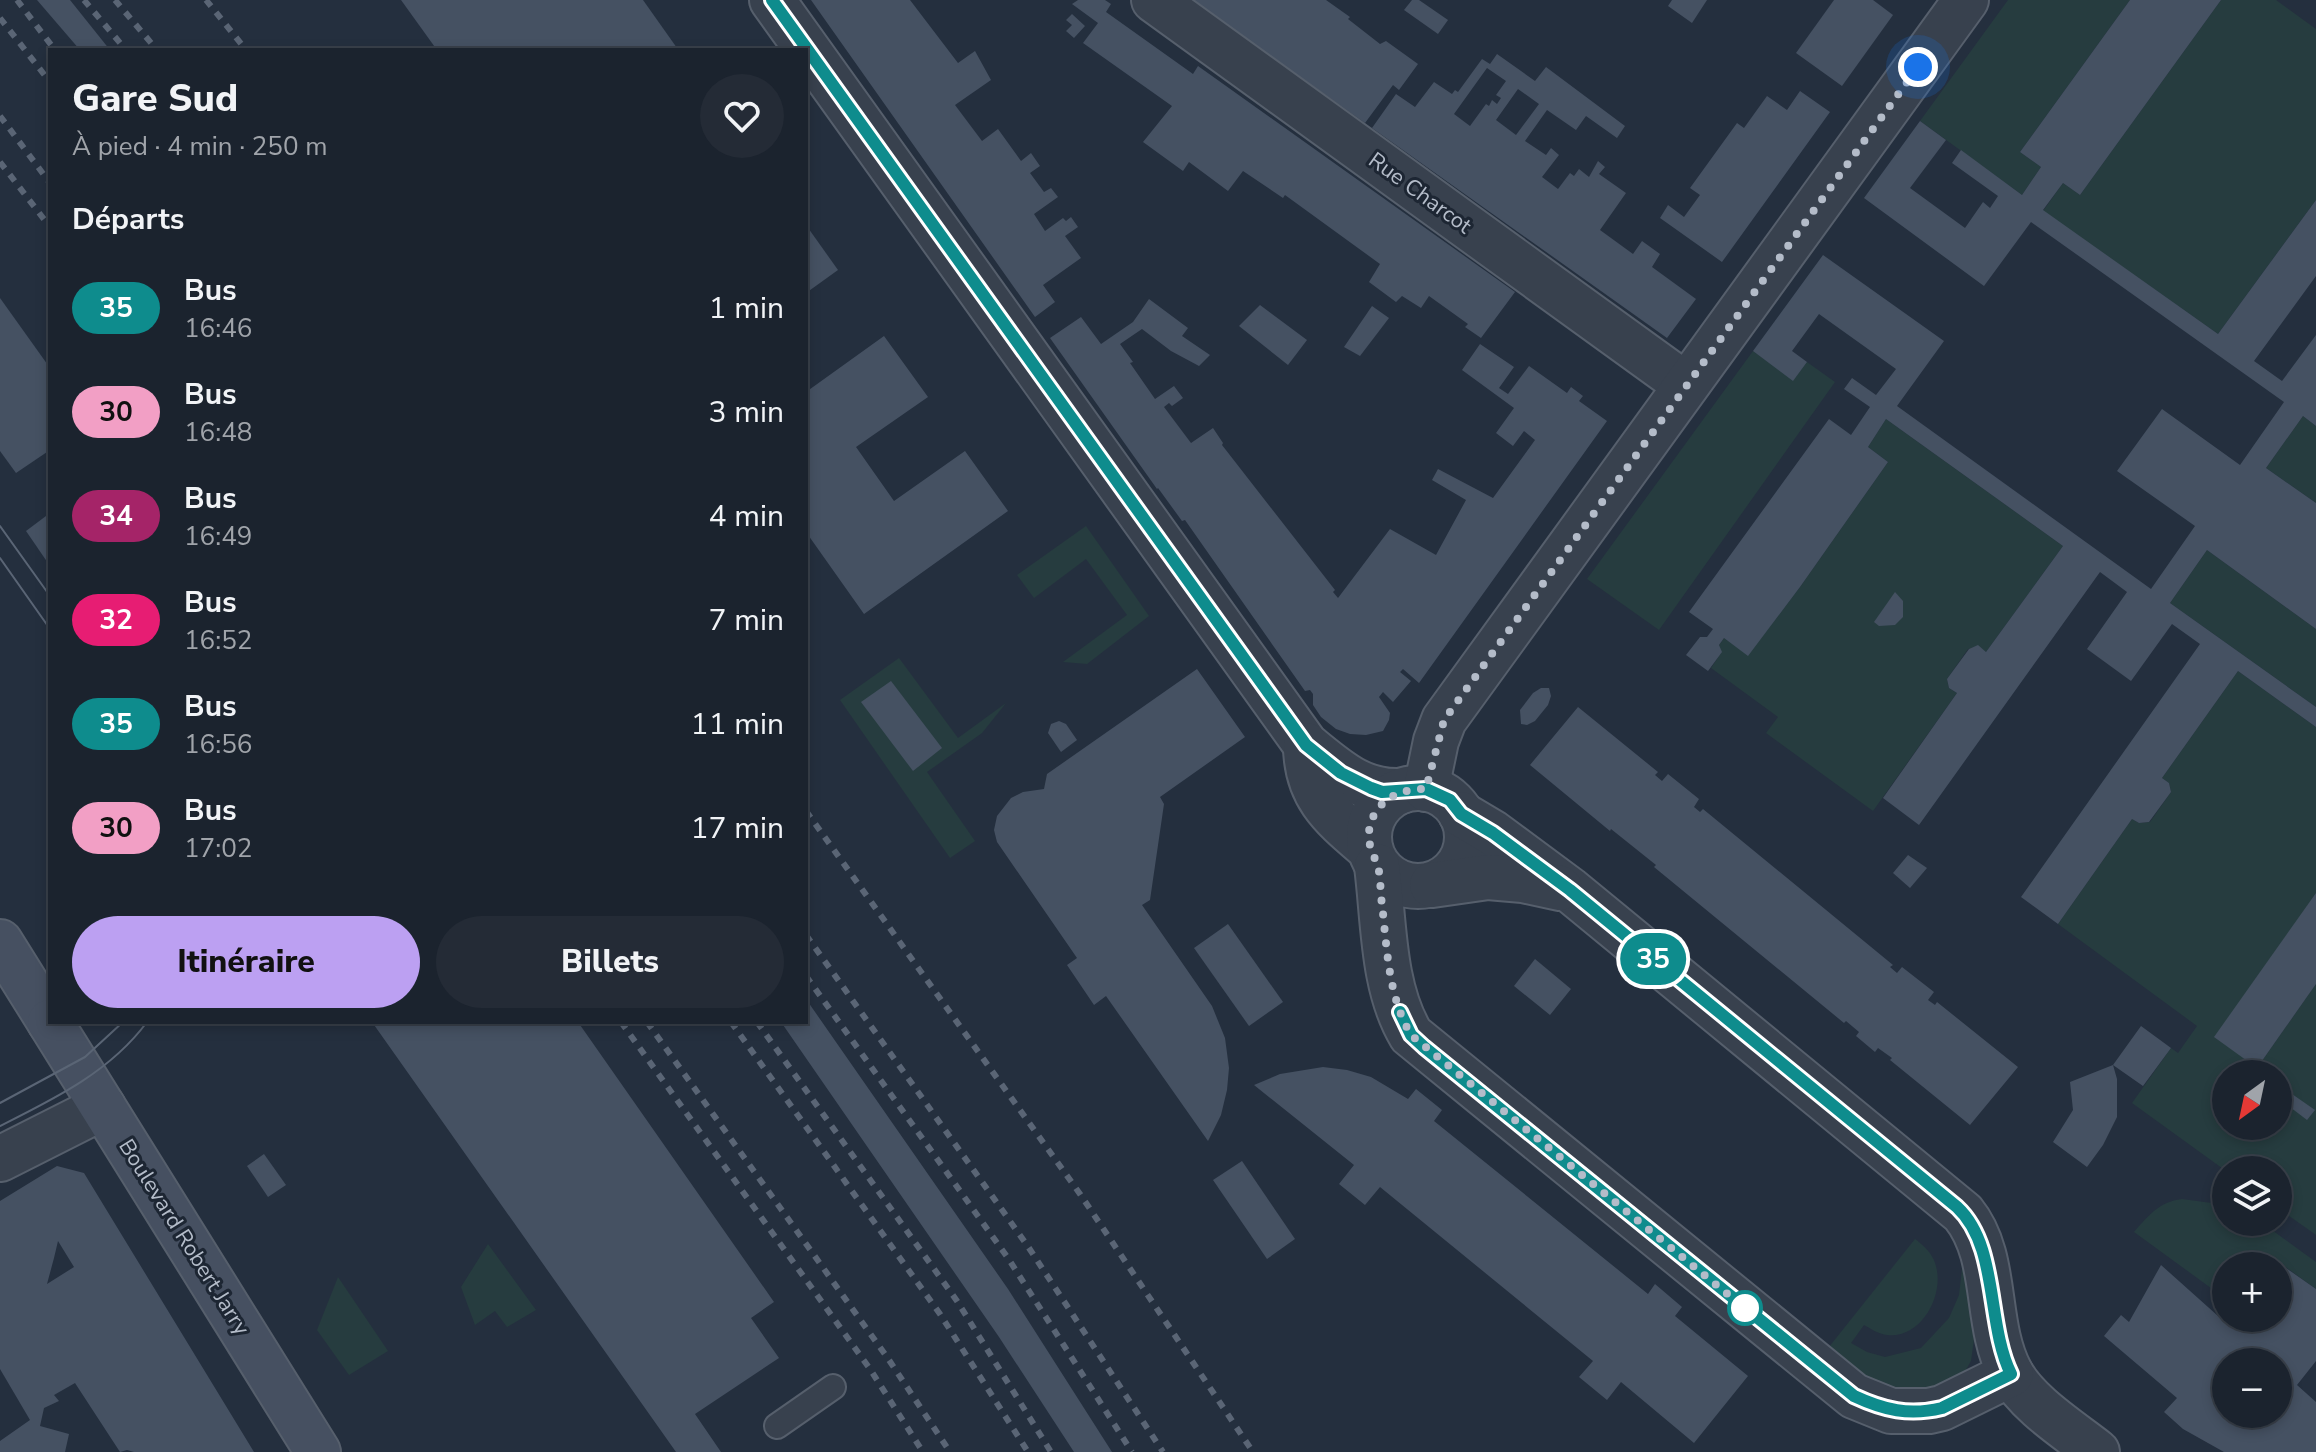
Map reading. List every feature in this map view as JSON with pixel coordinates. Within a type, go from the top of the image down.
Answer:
[{"type":"main road","name":"Boulevard Robert Jarry","points":[[0,942],[48,1019]]},
{"type":"main road","name":"Boulevard Robert Jarry","points":[[51,1024],[318,1452]]},
{"type":"street","points":[[772,0],[806,48]]},
{"type":"street","name":"Rue Charcot","points":[[1154,0],[1686,385]]},
{"type":"street","points":[[1946,7],[1686,385],[1444,720],[1413,790],[1383,802],[1373,816],[1369,832],[1389,968],[1400,1012],[1411,1035],[1854,1396],[1891,1411],[1942,1408],[2011,1374]]},
{"type":"street","points":[[808,50],[1306,745],[1341,773],[1364,785],[1382,792],[1413,790],[1450,800],[1461,814],[1466,828],[1464,854],[1455,869],[1432,885]]},
{"type":"street","points":[[1306,745],[1306,763],[1315,793],[1397,882],[1413,886],[1432,885],[1488,877],[1523,880],[1570,890]]},
{"type":"street","points":[[1461,814],[1493,833],[1570,890],[1963,1213],[1981,1245],[2000,1347],[2011,1374],[2025,1394],[2097,1452]]},
{"type":"street","points":[[0,1159],[103,1107]]},
{"type":"lane","points":[[777,1426],[833,1387]]},
{"type":"green space","points":[[2008,0],[2130,0],[2020,152],[2041,167],[2022,195],[1920,121]]},
{"type":"green space","points":[[2221,0],[2276,0],[2316,29],[2316,200],[2218,334],[2043,211],[2063,183],[2080,195]]},
{"type":"green space","points":[[1753,351],[1793,380],[1807,362],[1835,382],[1659,630],[1587,579]]},
{"type":"green space","points":[[2303,416],[2316,426],[2316,503],[2266,468]]},
{"type":"green space","points":[[1886,419],[2063,546],[1986,652],[1978,646],[1968,649],[1947,679],[1949,688],[1957,693],[1873,811],[1766,733],[1778,717],[1711,668],[1721,653],[1719,645],[1724,638],[1748,655],[1888,462],[1868,447]]},
{"type":"green space","points":[[1086,526],[1149,616],[1087,664],[1063,662],[1127,615],[1086,559],[1034,598],[1017,575]]},
{"type":"green space","points":[[2207,550],[2316,629],[2316,707],[2170,603]]},
{"type":"green space","points":[[899,658],[958,738],[1006,703],[982,733],[927,772],[975,841],[950,858],[840,700]]},
{"type":"green space","points":[[2238,671],[2316,727],[2316,893],[2260,1060],[2212,1060],[2212,1140],[2292,1140],[2292,1060],[2263,1060],[2316,984],[2316,1235],[2292,1218],[2292,1156],[2212,1156],[2212,1161],[2132,1103],[2171,1048],[2178,1053],[2197,1026],[2058,924],[2132,819],[2139,823],[2150,822],[2171,792],[2169,783],[2162,778]]},
{"type":"green space","points":[[2182,1199],[2212,1203],[2212,1236],[2280,1236],[2316,1262],[2316,1289],[2292,1272],[2292,1252],[2212,1252],[2212,1289],[2134,1232],[2161,1206]]},
{"type":"green space","points":[[1915,1239],[1932,1256],[1938,1275],[1934,1300],[1928,1312],[1911,1330],[1900,1334],[1884,1334],[1864,1325],[1851,1343],[1885,1357],[1921,1348],[1949,1318],[1959,1295],[1962,1269],[1959,1244],[1964,1258],[1974,1339],[1971,1361],[1961,1378],[1916,1396],[1875,1384],[1825,1352]]},
{"type":"green space","points":[[488,1244],[536,1310],[507,1327],[495,1311],[475,1325],[461,1287]]},
{"type":"green space","points":[[338,1277],[388,1351],[349,1375],[317,1330]]},
{"type":"building","points":[[37,0],[70,0],[108,48],[78,48]]},
{"type":"building","points":[[401,0],[643,0],[677,48],[436,48]]},
{"type":"building","points":[[811,0],[910,0],[958,63],[975,51],[991,80],[955,105],[982,141],[998,129],[1021,161],[1031,153],[1040,166],[1030,173],[1044,192],[1051,188],[1058,197],[1034,214],[1045,231],[1063,218],[1066,221],[1071,217],[1078,227],[1065,236],[1081,258],[1043,285],[1055,302],[1035,317]]},
{"type":"building","points":[[1078,0],[1105,0],[1111,4],[1106,12],[1193,74],[1198,66],[1515,292],[1481,338],[1465,327],[1468,324],[1429,296],[1421,308],[1402,296],[1396,302],[1369,282],[1380,264],[1285,195],[1283,198],[1243,171],[1228,191],[1189,162],[1183,171],[1143,142],[1172,106],[1083,43],[1098,23],[1072,4]]},
{"type":"building","points":[[1192,0],[1326,0],[1380,44],[1386,41],[1418,64],[1399,90],[1393,85],[1365,123]]},
{"type":"building","points":[[1412,0],[1419,0],[1448,20],[1438,34],[1404,10]]},
{"type":"building","points":[[1672,0],[1707,0],[1692,23],[1668,6]]},
{"type":"building","points":[[1834,0],[1873,0],[1893,15],[1842,86],[1796,53]]},
{"type":"building","points":[[2130,0],[2221,0],[2080,195],[2063,183],[2043,210],[2218,334],[2316,200],[2316,276],[2254,361],[2282,381],[2316,335],[2316,426],[2303,416],[2266,468],[2316,503],[2316,629],[2207,550],[2170,603],[2316,707],[2316,727],[2238,671],[2162,778],[2169,783],[2171,792],[2149,822],[2139,823],[2132,819],[2058,924],[2021,897],[2200,644],[2172,624],[2131,681],[2087,649],[2127,592],[2100,572],[1919,825],[1883,798],[1957,693],[1949,688],[1947,679],[1969,649],[1978,645],[1986,652],[2063,546],[1886,419],[1868,447],[1888,462],[1748,656],[1724,638],[1719,645],[1722,652],[1708,671],[1686,655],[1700,637],[1707,637],[1713,629],[1689,612],[1829,419],[1851,435],[1870,407],[1844,389],[1852,378],[1876,395],[1896,369],[1819,314],[1792,351],[1807,362],[1793,381],[1753,351],[1823,255],[1944,341],[1897,406],[2151,589],[2195,526],[2117,471],[2162,409],[2240,465],[2284,402],[2031,222],[1984,286],[1864,198],[1920,121],[1946,140],[1910,188],[1965,228],[1983,202],[1990,208],[1998,196],[1952,163],[1961,150],[2022,195],[2041,167],[2020,152]]},
{"type":"building","points":[[1072,14],[1085,26],[1074,38],[1066,31],[1072,25],[1066,20]]},
{"type":"building","points":[[1497,54],[1535,81],[1546,67],[1625,126],[1617,138],[1586,116],[1576,130],[1547,110],[1525,141],[1546,155],[1551,148],[1559,155],[1542,177],[1558,189],[1570,173],[1574,176],[1579,169],[1589,177],[1598,161],[1605,167],[1599,174],[1626,193],[1600,230],[1633,254],[1642,241],[1660,254],[1652,267],[1696,299],[1667,338],[1372,128],[1396,94],[1415,107],[1434,82],[1452,94],[1455,90],[1458,92],[1482,59],[1490,64]],"holes":[[[1487,68],[1506,81],[1496,95],[1501,98],[1497,104],[1492,100],[1489,106],[1486,104],[1470,126],[1454,114]],[[1518,89],[1539,104],[1516,135],[1496,120]]]},
{"type":"building","points":[[1800,91],[1830,112],[1722,262],[1660,218],[1668,205],[1684,217],[1700,195],[1690,188],[1737,123],[1744,128],[1767,96],[1787,110]]},
{"type":"building","points":[[808,228],[838,270],[808,292]]},
{"type":"building","points":[[0,298],[48,365],[48,451],[16,473],[0,451]]},
{"type":"building","points":[[1149,299],[1188,328],[1182,336],[1210,355],[1199,366],[1171,351],[1142,329],[1120,344],[1133,362],[1130,363],[1155,399],[1174,386],[1183,398],[1172,406],[1169,403],[1164,407],[1191,443],[1213,428],[1222,445],[1335,590],[1333,592],[1338,598],[1390,529],[1436,555],[1466,500],[1432,480],[1438,469],[1493,498],[1535,440],[1524,431],[1513,446],[1496,433],[1514,408],[1462,370],[1480,344],[1514,367],[1499,388],[1508,394],[1529,366],[1567,393],[1571,387],[1583,396],[1579,401],[1607,421],[1419,683],[1403,669],[1400,672],[1411,681],[1393,702],[1383,692],[1379,697],[1390,713],[1383,731],[1366,735],[1350,734],[1336,729],[1321,717],[1313,705],[1313,694],[1310,690],[1305,691],[1185,520],[1182,521],[1157,489],[1050,338],[1081,317],[1101,344],[1133,322]]},
{"type":"building","points":[[1260,305],[1307,340],[1288,365],[1239,326]]},
{"type":"building","points":[[1372,306],[1389,318],[1360,356],[1344,347]]},
{"type":"building","points":[[884,336],[928,397],[856,447],[894,501],[965,451],[1008,511],[864,614],[808,535],[808,391]]},
{"type":"building","points":[[48,514],[48,563],[26,531]]},
{"type":"building","points":[[1895,592],[1903,601],[1903,617],[1895,625],[1879,626],[1874,622]]},
{"type":"building","points":[[1197,669],[1245,737],[1160,797],[1164,804],[1150,900],[1142,905],[1212,1006],[1225,1038],[1229,1068],[1227,1090],[1221,1115],[1208,1141],[1106,996],[1094,1005],[1067,965],[1077,958],[997,842],[994,830],[997,816],[1011,798],[1023,792],[1044,789],[1047,774]]},
{"type":"building","points":[[891,681],[942,748],[913,771],[861,702]]},
{"type":"building","points":[[1541,688],[1549,688],[1551,696],[1548,705],[1535,721],[1521,724],[1520,710]]},
{"type":"building","points":[[1578,707],[1658,772],[1655,775],[1662,781],[1668,774],[1699,799],[1694,807],[1700,812],[1703,809],[1893,965],[1890,967],[1897,973],[1902,967],[1934,992],[1928,1000],[1935,1005],[1937,1002],[2018,1067],[1970,1125],[1890,1060],[1892,1058],[1878,1048],[1875,1052],[1856,1036],[1859,1032],[1846,1021],[1844,1023],[1654,867],[1656,865],[1530,765]]},
{"type":"building","points":[[1059,721],[1066,724],[1077,740],[1061,752],[1048,733],[1051,724]]},
{"type":"building","points":[[1908,855],[1927,868],[1910,888],[1893,873]]},
{"type":"building","points":[[2316,893],[2316,984],[2263,1060],[2246,1060],[2214,1037]]},
{"type":"building","points":[[1228,924],[1283,1002],[1249,1026],[1194,948]]},
{"type":"building","points":[[1535,959],[1571,989],[1550,1015],[1514,986]]},
{"type":"building","points":[[808,1002],[1008,1289],[1112,1452],[1074,1452],[999,1337],[782,1024],[808,1024]]},
{"type":"building","points":[[373,1024],[579,1024],[774,1302],[751,1318],[779,1358],[695,1414],[721,1452],[676,1452]]},
{"type":"building","points":[[2141,1026],[2171,1048],[2143,1086],[2113,1065]]},
{"type":"building","points":[[2113,1065],[2117,1079],[2117,1117],[2103,1145],[2087,1167],[2053,1142],[2073,1110],[2070,1082]]},
{"type":"building","points":[[1323,1067],[1371,1077],[1408,1099],[1416,1089],[1442,1110],[1434,1121],[1648,1294],[1655,1284],[1682,1307],[1675,1316],[1748,1376],[1694,1443],[1621,1382],[1607,1400],[1579,1377],[1593,1361],[1380,1187],[1365,1205],[1339,1184],[1354,1165],[1254,1085],[1280,1074]]},
{"type":"building","points":[[2292,1094],[2315,1110],[2307,1120],[2292,1109]]},
{"type":"building","points":[[264,1154],[286,1185],[268,1197],[247,1166]]},
{"type":"building","points":[[1242,1161],[1295,1239],[1267,1259],[1213,1180]]},
{"type":"building","points":[[57,1166],[84,1173],[254,1452],[120,1452],[75,1383],[54,1395],[59,1401],[44,1408],[40,1426],[69,1434],[65,1452],[0,1452],[0,1441],[30,1420],[0,1369],[0,1201]],"holes":[[[58,1241],[74,1267],[47,1284]]]},
{"type":"building","points":[[2161,1265],[2212,1311],[2212,1332],[2292,1332],[2292,1272],[2316,1289],[2316,1361],[2297,1385],[2316,1402],[2316,1452],[2224,1452],[2183,1429],[2164,1412],[2177,1398],[2104,1336],[2121,1315],[2129,1322]]},
{"type":"tram line","points":[[0,526],[48,593]]},
{"type":"tram line","points":[[0,558],[48,626]]},
{"type":"tram line","points":[[0,1103],[85,1057],[121,1024]]},
{"type":"tram line","points":[[0,1126],[80,1083],[116,1056],[145,1024]]},
{"type":"railway","points":[[17,0],[53,48]]},
{"type":"railway","points":[[84,0],[124,48]]},
{"type":"railway","points":[[115,0],[155,48]]},
{"type":"railway","points":[[206,0],[244,48]]},
{"type":"railway","points":[[0,18],[48,79]]},
{"type":"railway","points":[[0,116],[48,180]]},
{"type":"railway","points":[[0,162],[48,224]]},
{"type":"railway","points":[[808,814],[1080,1194],[1253,1452]]},
{"type":"railway","points":[[808,938],[1027,1245],[1163,1452]]},
{"type":"railway","points":[[808,979],[1008,1258],[1132,1452]]},
{"type":"railway","points":[[622,1024],[870,1369],[923,1452]]},
{"type":"railway","points":[[648,1024],[887,1357],[950,1452]]},
{"type":"railway","points":[[732,1024],[940,1314],[1028,1452]]},
{"type":"railway","points":[[758,1024],[957,1301],[1051,1452]]},
{"type":"bus line","name":"35","points":[[772,0],[807,48]]},
{"type":"bus line","name":"35","points":[[808,50],[1306,745],[1341,773],[1371,788],[1382,792],[1426,789],[1450,800],[1461,814],[1493,833],[1570,890],[1957,1207],[1970,1221],[1981,1245],[1996,1330],[2011,1374],[1942,1408],[1918,1413],[1891,1411],[1854,1396],[1424,1047],[1411,1035],[1400,1012]]},
{"type":"route","points":[[1745,1308],[1747,1310],[1411,1035],[1400,1012],[1389,968],[1377,866],[1368,839],[1370,824],[1383,802],[1401,791],[1426,789],[1436,741],[1444,720],[1918,67]]}]
